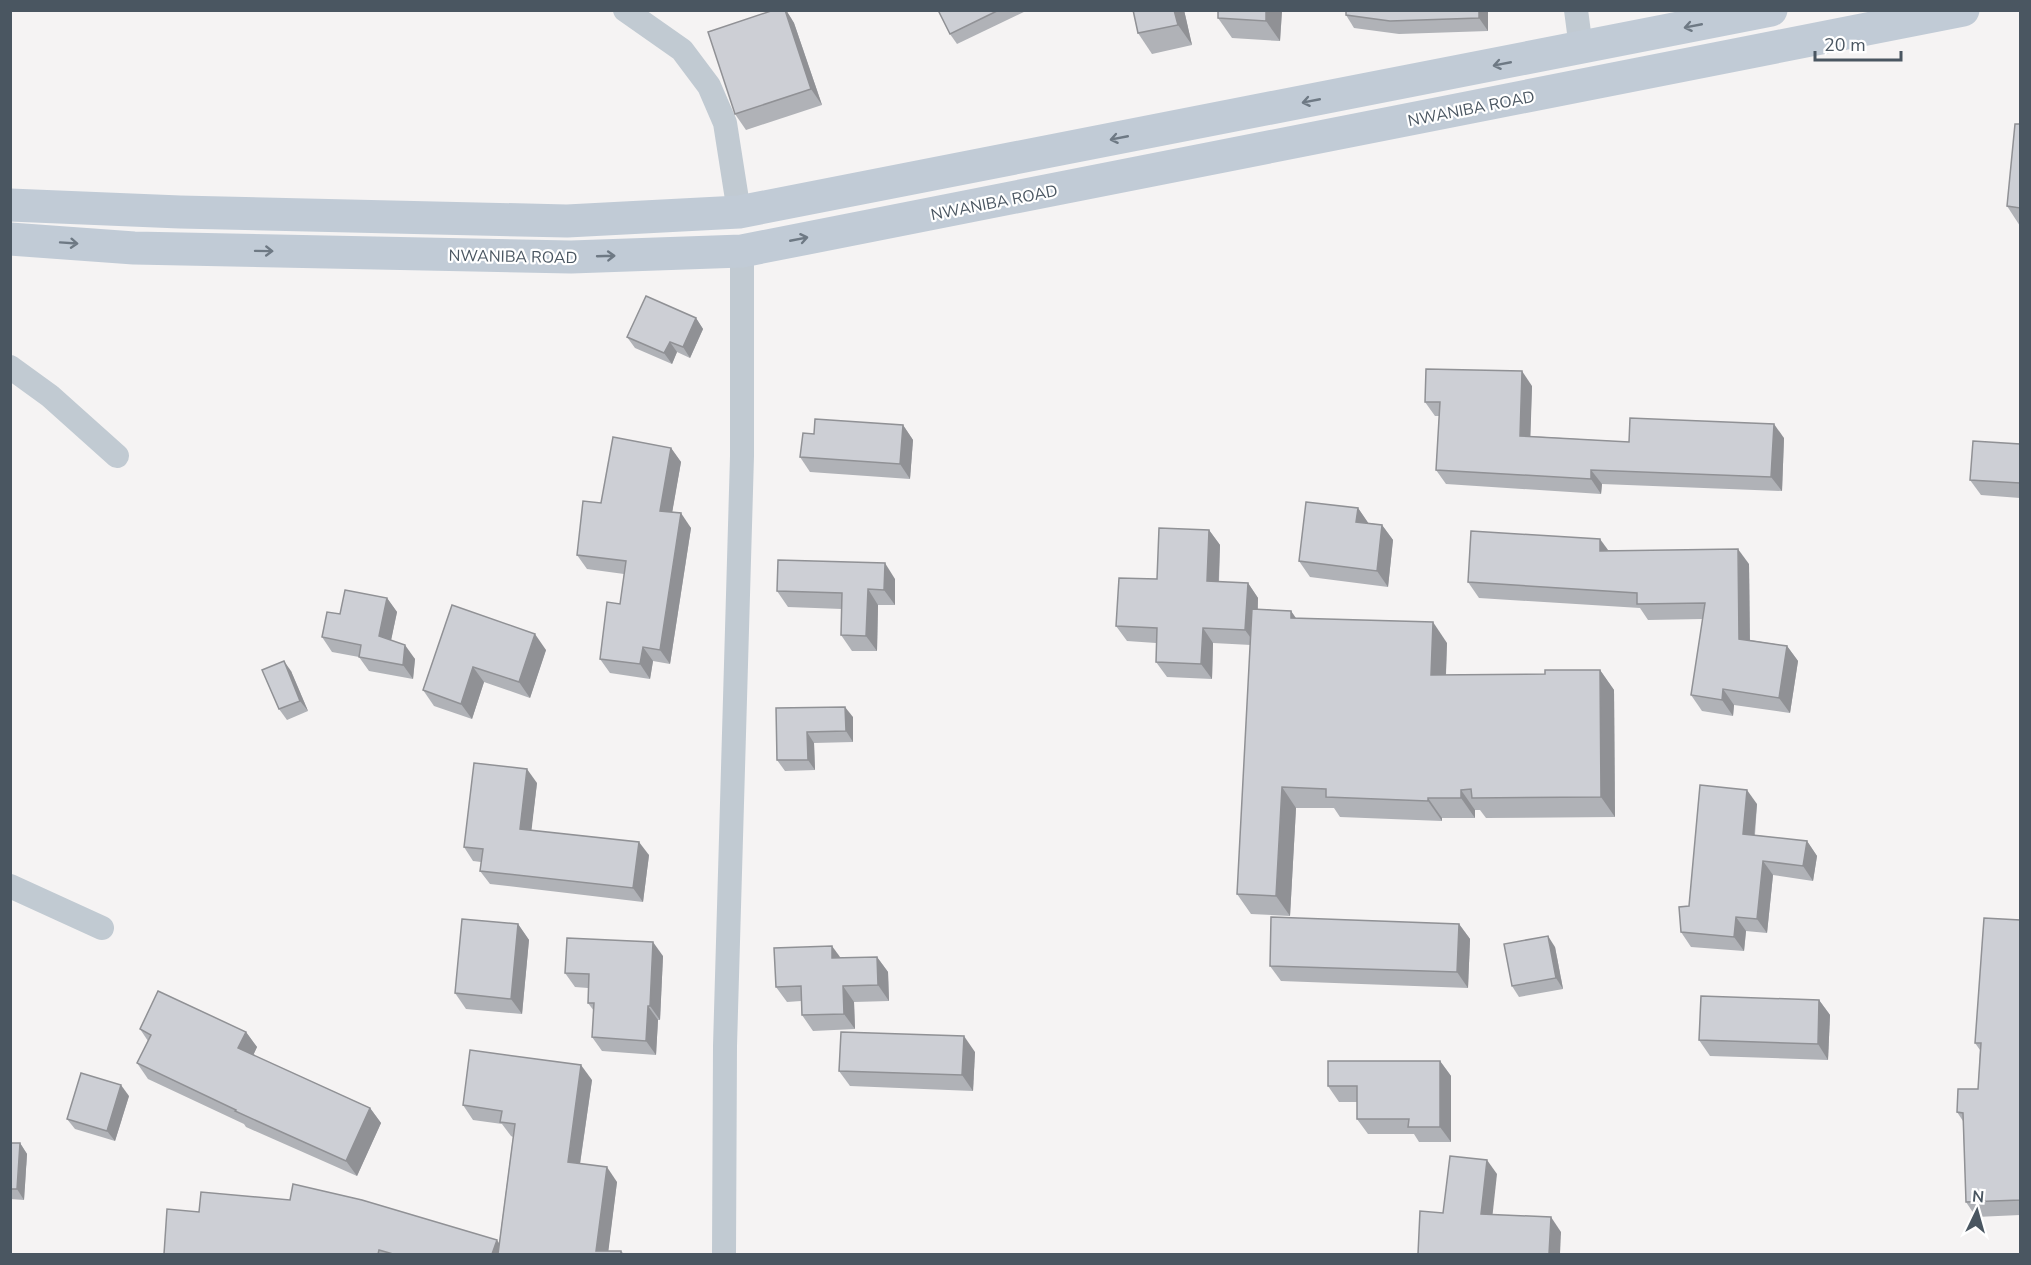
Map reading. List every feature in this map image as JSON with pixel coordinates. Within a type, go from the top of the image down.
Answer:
[{"type":"main road","points":[[10,205],[180,212],[567,221],[739,212],[1771,10]]},
{"type":"main road","name":"NWANIBA ROAD","points":[[10,239],[134,248],[571,257],[742,250],[1964,10]]},
{"type":"street","points":[[626,10],[682,50],[709,86],[725,123],[739,212]]},
{"type":"street","points":[[1576,10],[1581,48]]},
{"type":"street","points":[[724,1254],[725,1046],[742,456],[742,250]]},
{"type":"street","points":[[10,367],[50,396],[117,456]]},
{"type":"street","points":[[10,886],[102,928]]},
{"type":"building","points":[[774,10],[785,10],[811,89],[735,114],[708,32]]},
{"type":"building","points":[[938,10],[999,10],[950,34]]},
{"type":"building","points":[[1133,10],[1174,10],[1178,25],[1138,33]]},
{"type":"building","points":[[1218,10],[1266,10],[1266,21],[1218,18]]},
{"type":"building","points":[[1346,10],[1479,10],[1479,18],[1390,21],[1346,15]]},
{"type":"building","points":[[2015,124],[2020,124],[2020,208],[2007,206]]},
{"type":"building","points":[[646,296],[696,318],[683,347],[670,342],[664,353],[627,337]]},
{"type":"building","points":[[1426,369],[1522,371],[1520,436],[1629,442],[1630,418],[1774,424],[1771,477],[1591,470],[1591,479],[1436,470],[1440,402],[1425,402]]},
{"type":"building","points":[[815,419],[903,425],[900,464],[800,457],[803,433],[814,434]]},
{"type":"building","points":[[613,437],[671,448],[660,511],[681,513],[660,650],[643,647],[640,664],[600,659],[607,602],[620,604],[626,561],[577,555],[583,501],[601,503]]},
{"type":"building","points":[[1973,441],[2020,444],[2020,483],[1970,480]]},
{"type":"building","points":[[1306,502],[1358,508],[1356,522],[1382,525],[1377,571],[1299,561]]},
{"type":"building","points":[[1159,528],[1209,530],[1207,581],[1248,583],[1245,630],[1203,628],[1201,664],[1156,662],[1157,628],[1116,626],[1119,578],[1157,579]]},
{"type":"building","points":[[1471,531],[1600,539],[1600,551],[1738,549],[1739,639],[1787,646],[1779,698],[1723,689],[1722,700],[1691,695],[1705,603],[1637,604],[1637,593],[1468,582]]},
{"type":"building","points":[[778,560],[885,563],[884,590],[868,589],[866,636],[841,635],[842,593],[777,591]]},
{"type":"building","points":[[345,590],[387,598],[379,636],[405,645],[403,665],[359,657],[361,645],[322,637],[327,612],[340,614]]},
{"type":"building","points":[[452,605],[535,634],[519,682],[473,667],[461,704],[423,690]]},
{"type":"building","points":[[1252,609],[1291,611],[1291,618],[1433,622],[1431,675],[1545,674],[1545,670],[1600,670],[1601,797],[1472,798],[1471,789],[1461,790],[1461,798],[1428,798],[1428,801],[1326,797],[1326,789],[1282,787],[1276,896],[1237,894]]},
{"type":"building","points":[[284,661],[300,701],[279,709],[262,670]]},
{"type":"building","points":[[845,707],[846,731],[807,732],[808,760],[777,760],[776,708]]},
{"type":"building","points":[[474,763],[527,769],[520,829],[639,842],[633,888],[480,871],[483,849],[464,847]]},
{"type":"building","points":[[1700,785],[1747,790],[1743,834],[1807,841],[1803,866],[1763,861],[1757,919],[1736,917],[1734,937],[1681,932],[1679,907],[1689,906]]},
{"type":"building","points":[[1271,917],[1459,924],[1457,972],[1270,966]]},
{"type":"building","points":[[1984,918],[2020,920],[2020,1200],[1966,1202],[1963,1113],[1957,1112],[1958,1089],[1978,1089],[1981,1043],[1975,1043]]},
{"type":"building","points":[[462,919],[518,924],[511,999],[455,993]]},
{"type":"building","points":[[1548,936],[1556,978],[1512,986],[1504,944]]},
{"type":"building","points":[[567,938],[653,942],[646,1041],[592,1037],[594,1003],[588,1003],[589,974],[565,973]]},
{"type":"building","points":[[832,946],[832,958],[877,957],[878,985],[843,986],[844,1014],[802,1015],[801,986],[776,987],[774,948]]},
{"type":"building","points":[[158,991],[246,1032],[238,1048],[370,1108],[346,1161],[235,1111],[137,1063],[151,1035],[140,1029]]},
{"type":"building","points":[[1701,996],[1819,1000],[1818,1044],[1699,1040]]},
{"type":"building","points":[[841,1032],[964,1036],[962,1075],[839,1071]]},
{"type":"building","points":[[470,1050],[581,1065],[568,1162],[607,1167],[596,1251],[621,1251],[621,1254],[498,1254],[515,1124],[500,1122],[502,1111],[463,1105]]},
{"type":"building","points":[[1328,1061],[1440,1061],[1440,1127],[1408,1127],[1409,1119],[1357,1119],[1357,1086],[1328,1086]]},
{"type":"building","points":[[81,1073],[121,1085],[107,1131],[67,1119]]},
{"type":"building","points":[[10,1143],[20,1143],[17,1189],[10,1189]]},
{"type":"building","points":[[1450,1156],[1487,1160],[1481,1214],[1551,1217],[1549,1254],[1418,1254],[1420,1211],[1443,1213]]},
{"type":"building","points":[[293,1184],[362,1200],[497,1240],[492,1254],[393,1254],[379,1250],[378,1254],[164,1254],[167,1209],[199,1212],[201,1192],[290,1200]]}]
